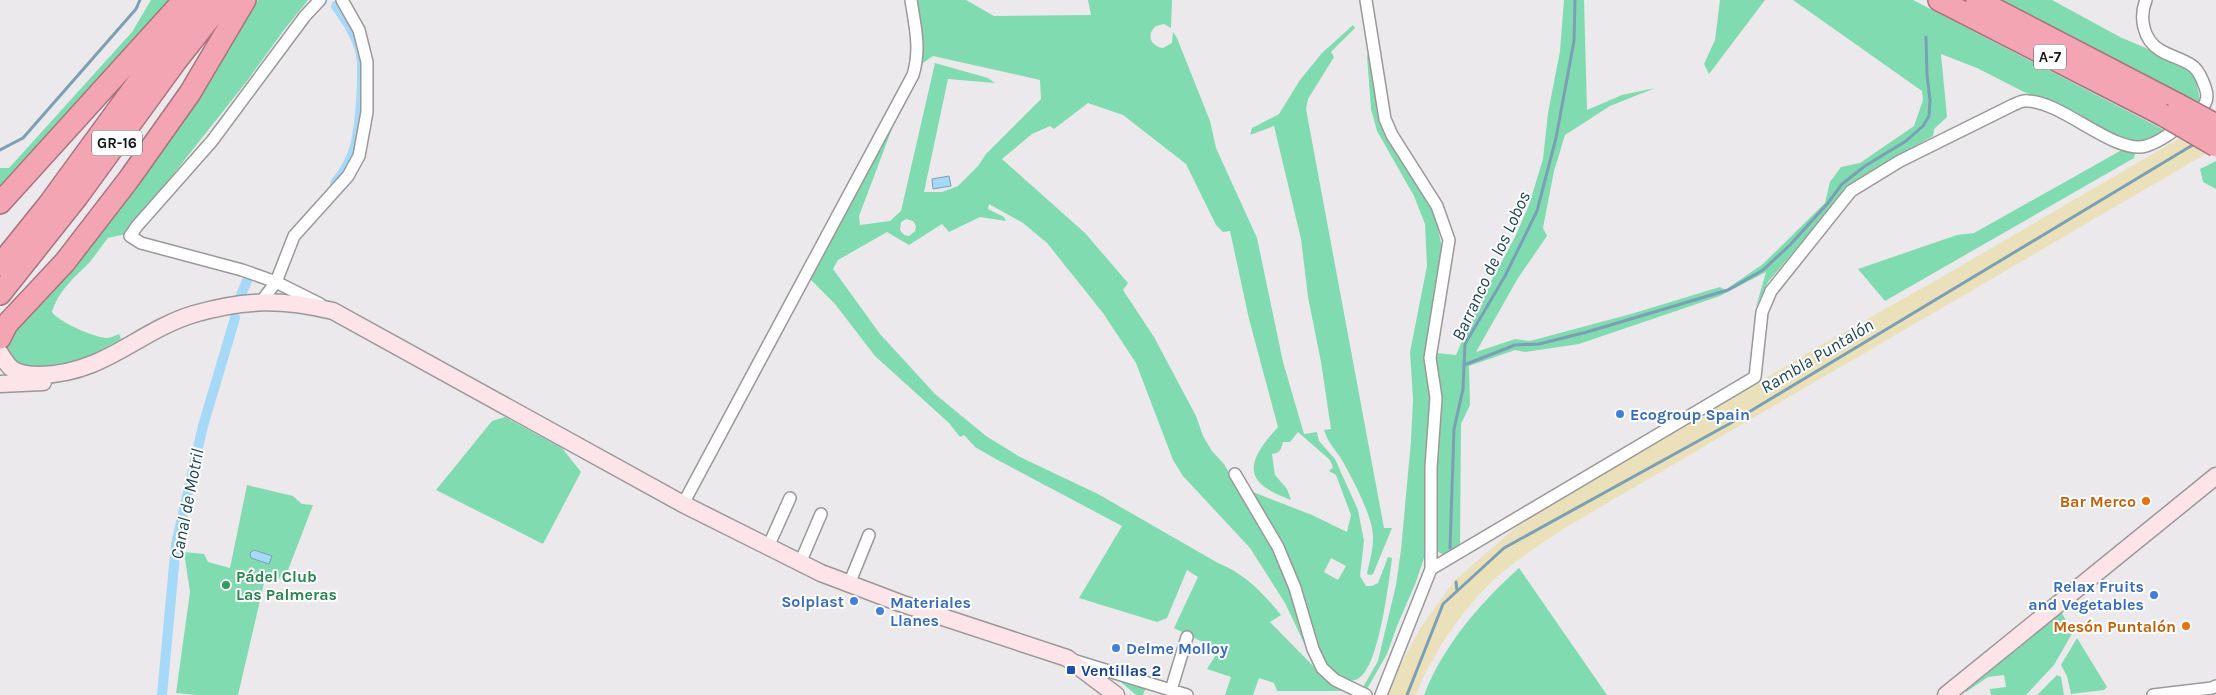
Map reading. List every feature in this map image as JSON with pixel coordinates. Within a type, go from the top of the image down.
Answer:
[{"type":"highway","points":[[0,203],[184,0]]},
{"type":"highway","name":"GR-16","points":[[0,265],[49,204],[171,37],[201,0]]},
{"type":"highway","name":"GR-16","points":[[4,290],[224,0]]},
{"type":"highway","points":[[0,338],[8,324],[65,262],[129,179],[190,92],[245,0]]},
{"type":"highway","name":"A-7","points":[[1939,0],[2170,110],[2216,126]]},
{"type":"highway","name":"A-7","points":[[1977,0],[2170,110],[2216,146]]},
{"type":"street","points":[[320,0],[305,16],[212,141],[136,226],[130,236],[141,243],[242,270],[276,282],[333,311],[683,504],[800,563],[900,603],[1187,695]]},
{"type":"street","points":[[261,302],[276,282],[294,236],[348,176],[359,156],[367,112],[367,62],[359,30],[342,0]]},
{"type":"street","points":[[683,504],[913,75],[918,60],[918,46],[912,0]]},
{"type":"street","points":[[1366,0],[1385,119],[1392,135],[1437,206],[1449,240],[1430,358],[1436,398],[1431,467],[1431,569],[1381,695]]},
{"type":"street","points":[[1431,569],[1755,377],[1762,312],[1771,291],[1851,191],[1900,161],[2013,104],[2026,100],[2045,104],[2115,140],[2137,147],[2148,146],[2169,134],[2206,105],[2208,97],[2205,86],[2195,68],[2183,60],[2160,50],[2149,40],[2142,18],[2146,0]]},
{"type":"street","points":[[0,384],[32,384],[64,378],[111,356],[159,329],[193,314],[247,302],[280,301],[333,311]]},
{"type":"street","points":[[0,352],[12,369],[30,375],[52,375],[78,370]]},
{"type":"street","points":[[1235,474],[1278,547],[1295,588],[1313,649],[1322,668],[1335,680],[1361,694]]},
{"type":"street","points":[[1947,695],[2216,476]]},
{"type":"street","points":[[768,547],[790,498]]},
{"type":"street","points":[[800,563],[821,514]]},
{"type":"street","points":[[849,584],[869,535]]},
{"type":"street","points":[[1171,690],[1187,637]]},
{"type":"street","points":[[1067,658],[1116,695]]},
{"type":"street","points":[[2153,695],[2216,686]]},
{"type":"green space","points":[[151,0],[170,0],[0,189],[0,168],[9,168],[132,32]]},
{"type":"green space","points":[[258,0],[308,0],[247,81],[126,234],[108,238],[89,263],[58,297],[55,304],[52,312],[69,325],[102,337],[109,338],[119,334],[121,339],[83,360],[61,366],[44,369],[18,365],[7,353],[6,344],[17,322],[128,196],[174,134]]},
{"type":"green space","points":[[917,0],[966,0],[994,16],[1091,15],[1088,0],[1172,0],[1171,28],[1164,24],[1156,26],[1150,36],[1155,45],[1163,48],[1172,43],[1173,32],[1177,38],[1210,121],[1216,148],[1257,238],[1283,362],[1304,434],[1317,432],[1319,441],[1335,459],[1358,510],[1364,541],[1360,576],[1366,586],[1378,583],[1388,557],[1392,558],[1386,603],[1377,641],[1366,670],[1359,678],[1350,681],[1340,678],[1331,671],[1322,659],[1277,535],[1252,494],[1253,492],[1312,515],[1347,532],[1351,515],[1336,475],[1329,471],[1333,467],[1330,460],[1298,432],[1290,442],[1283,442],[1281,449],[1277,453],[1272,454],[1275,475],[1287,489],[1291,500],[1263,486],[1256,478],[1254,470],[1255,460],[1260,450],[1278,427],[1249,319],[1230,231],[1223,232],[1216,225],[1186,164],[1123,115],[1088,103],[1054,129],[1050,126],[1032,134],[1002,159],[1085,233],[1128,283],[1123,290],[1154,337],[1196,416],[1203,436],[1212,451],[1224,464],[1280,560],[1311,653],[1304,643],[1285,603],[1250,548],[1183,476],[1173,460],[1136,363],[1103,313],[1047,243],[1023,223],[989,204],[988,209],[1004,217],[1006,221],[980,217],[949,232],[942,224],[909,245],[887,232],[838,260],[833,269],[880,334],[935,394],[986,436],[1020,457],[1098,494],[1245,578],[1268,599],[1281,615],[1270,622],[1323,676],[1344,688],[1344,691],[1277,691],[1274,683],[1259,678],[1253,695],[1225,695],[1231,677],[1207,669],[1219,650],[1174,628],[1198,577],[1187,570],[1167,618],[1157,622],[1079,598],[1122,526],[994,458],[975,447],[964,435],[960,437],[949,423],[875,356],[835,304],[808,277],[901,105],[859,216],[860,225],[890,221],[901,211],[935,63],[988,78],[995,83],[948,79],[924,192],[942,192],[958,186],[978,166],[986,154],[1041,99],[1040,80],[933,56],[920,65],[924,47]],"holes":[[[906,219],[913,221],[916,226],[915,231],[909,236],[904,235],[900,230],[901,222]],[[1331,558],[1346,566],[1338,580],[1324,572]]]},
{"type":"green space","points":[[1564,0],[1584,0],[1587,110],[1622,95],[1655,88],[1610,106],[1565,135],[1554,171],[1543,228],[1547,236],[1518,278],[1476,352],[1515,339],[1530,341],[1631,314],[1720,287],[1725,290],[1763,264],[1825,203],[1830,182],[1841,167],[1860,163],[1914,126],[1923,100],[1922,91],[1793,0],[1913,0],[2166,131],[2141,142],[2122,139],[2074,111],[2024,92],[1977,68],[1941,54],[1947,117],[1934,129],[1933,136],[1880,165],[1847,188],[1768,282],[1756,307],[1766,272],[1720,296],[1579,344],[1525,352],[1515,350],[1469,366],[1470,405],[1461,424],[1460,546],[1444,555],[1438,552],[1435,538],[1436,353],[1456,355],[1474,313],[1515,237],[1529,205],[1543,159],[1548,113],[1560,51]]},
{"type":"green space","points":[[1720,0],[1765,0],[1709,74],[1704,64],[1715,40]]},
{"type":"green space","points":[[2000,0],[2052,0],[2120,37],[2176,61],[2190,70],[2196,79],[2201,106]]},
{"type":"green space","points":[[1353,25],[1355,28],[1331,52],[1334,57],[1308,99],[1306,109],[1384,528],[1392,528],[1373,574],[1370,575],[1367,574],[1373,539],[1370,520],[1362,498],[1324,430],[1331,429],[1321,362],[1308,297],[1301,239],[1274,126],[1250,135],[1252,128],[1279,114],[1300,80],[1322,53]]},
{"type":"green space","points":[[1369,53],[1379,115],[1433,207],[1444,256],[1426,461],[1425,555],[1387,654],[1367,689],[1364,689],[1363,687],[1378,661],[1396,585],[1411,441],[1413,399],[1410,352],[1427,266],[1425,224],[1414,196],[1377,131],[1371,109],[1367,56]]},
{"type":"green space","points":[[2120,151],[2135,154],[2134,158],[1885,301],[1858,269],[1957,235],[1974,233]]},
{"type":"green space","points":[[2216,161],[2216,189],[2203,182],[2200,169]]},
{"type":"green space","points":[[505,417],[562,448],[581,472],[543,544],[436,490],[492,421]]},
{"type":"green space","name":"Pádel Club Las Palmeras","points":[[247,485],[293,496],[302,504],[313,505],[285,578],[265,579],[238,695],[176,693],[190,592],[184,552],[204,554],[208,562],[230,568]]},
{"type":"green space","points":[[1519,568],[1607,695],[1424,695],[1441,659],[1464,626],[1490,596]]},
{"type":"green space","points":[[2060,610],[2073,632],[2054,665],[2026,695],[1991,695],[1990,689],[2006,687],[2004,675],[1988,677],[1966,692],[1962,688]]},
{"type":"green space","points":[[2077,638],[2107,687],[2104,690],[2071,694],[2067,676],[2061,665]]},
{"type":"green space","points":[[2057,675],[2061,677],[2064,695],[2037,695]]},
{"type":"green space","points":[[1116,678],[1146,687],[1143,695],[1136,695]]},
{"type":"sand","points":[[2216,117],[2216,148],[1568,526],[1528,553],[1491,582],[1465,611],[1432,661],[1416,695],[1387,695],[1396,673],[1421,627],[1455,580],[1521,523],[1823,344]]},
{"type":"water","points":[[949,176],[951,186],[933,189],[932,179]]},
{"type":"water","points":[[254,550],[272,556],[269,564],[251,558],[250,553]]},
{"type":"waterway","points":[[0,150],[23,138],[136,9],[140,0]]},
{"type":"waterway","name":"Barranco de los Lobos","points":[[1450,548],[1454,429],[1463,389],[1465,344],[1505,276],[1537,211],[1556,138],[1574,41],[1575,0]]},
{"type":"waterway","name":"Canal de Motril","points":[[335,183],[342,175],[355,146],[362,83],[360,50],[356,38],[336,6]]},
{"type":"waterway","points":[[1464,365],[1515,345],[1539,344],[1587,332],[1728,290],[1763,270],[1790,245],[1828,203],[1842,184],[1865,166],[1906,141],[1923,126],[1929,116],[1930,100],[1926,37]]},
{"type":"waterway","name":"Rambla Puntalón","points":[[1407,695],[1443,604],[1504,548],[1729,424],[2196,143]]},
{"type":"waterway","name":"Canal de Motril","points":[[241,295],[247,281]]},
{"type":"waterway","name":"Canal de Motril","points":[[162,695],[176,544],[203,426],[235,318]]},
{"type":"waterway","name":"Rambla Puntalón","points":[[1456,582],[1457,591]]},
{"type":"place","name":"Ecogroup Spain","points":[[1620,414]]},
{"type":"place","name":"Bar Merco","points":[[2146,501]]},
{"type":"place","name":"Pádel Club Las Palmeras","points":[[226,585]]},
{"type":"place","name":"Relax Fruits and Vegetables","points":[[2154,595]]},
{"type":"place","name":"Solplast","points":[[854,601]]},
{"type":"place","name":"Materiales Llanes","points":[[880,611]]},
{"type":"place","name":"Mesón Puntalón","points":[[2186,626]]},
{"type":"place","name":"Delme Molloy","points":[[1116,648]]},
{"type":"place","name":"Ventillas 2","points":[[1071,670]]}]
